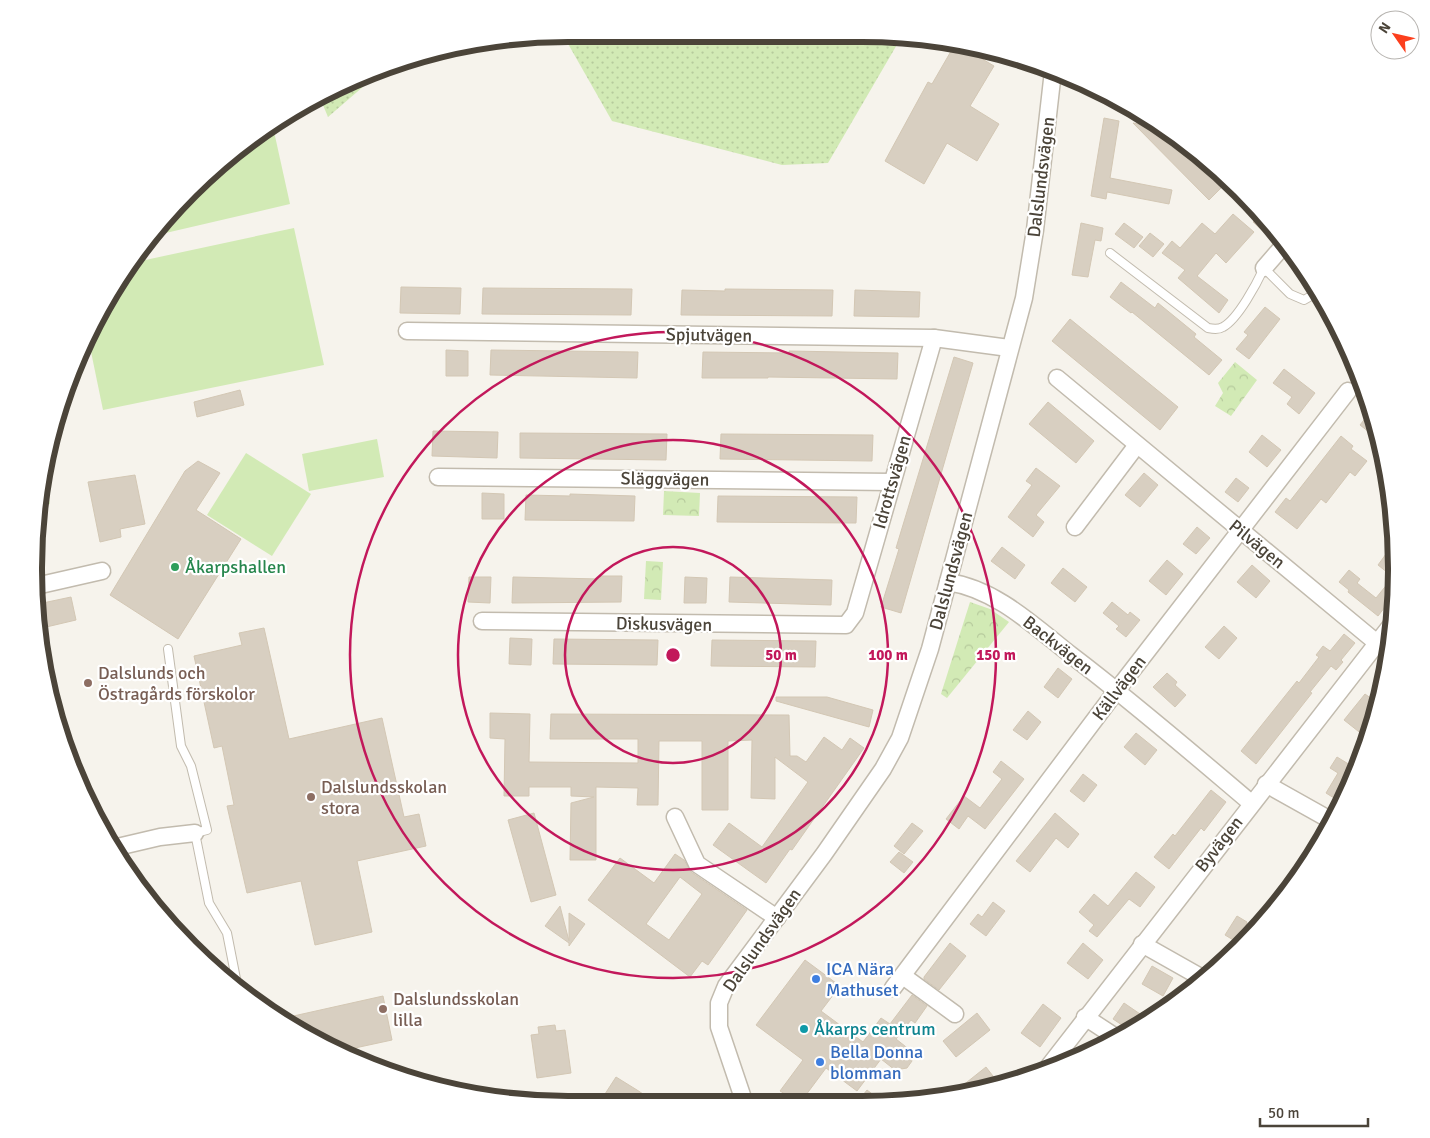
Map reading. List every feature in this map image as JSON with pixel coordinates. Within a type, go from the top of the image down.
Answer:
[{"type":"street","name":"Dalslundsvägen","points":[[742,1096],[719,1027],[719,1003],[726,986],[883,769],[900,738],[930,649],[1009,348],[1024,298],[1035,230],[1052,79]]},
{"type":"street","points":[[1264,268],[1280,250]]},
{"type":"street","name":"Spjutvägen","points":[[407,331],[934,338],[1009,348]]},
{"type":"street","name":"Idrottsvägen","points":[[846,625],[855,613],[934,338]]},
{"type":"street","name":"Pilvägen","points":[[1057,378],[1240,531],[1377,642]]},
{"type":"street","name":"Källvägen","points":[[955,1014],[898,982],[1117,690],[1348,391]]},
{"type":"street","points":[[1075,527],[1137,445]]},
{"type":"street","name":"Släggvägen","points":[[438,477],[892,482]]},
{"type":"street","points":[[43,584],[102,571]]},
{"type":"street","name":"Backvägen","points":[[948,582],[967,585],[1007,605],[1117,690],[1251,803]]},
{"type":"street","name":"Diskusvägen","points":[[482,621],[846,625]]},
{"type":"street","name":"Byvägen","points":[[1055,1058],[1383,634]]},
{"type":"street","points":[[1266,784],[1325,817]]},
{"type":"street","points":[[675,817],[697,864],[777,918]]},
{"type":"street","points":[[121,846],[160,837],[194,833]]},
{"type":"street","points":[[1142,944],[1196,975]]},
{"type":"street","points":[[1085,1017],[1109,1033]]},
{"type":"lane","points":[[1110,253],[1208,328],[1224,327],[1252,293],[1264,268],[1290,294],[1304,300],[1311,296]]},
{"type":"lane","points":[[168,649],[181,746],[190,766],[207,830],[194,833],[209,903],[227,933],[236,976]]},
{"type":"green space","points":[[567,42],[861,42],[897,44],[828,163],[782,165],[612,121]]},
{"type":"green space","points":[[367,84],[328,117],[323,104]]},
{"type":"green space","points":[[274,132],[290,204],[163,234],[222,173]]},
{"type":"green space","points":[[294,228],[324,365],[103,410],[91,350],[113,306],[142,261]]},
{"type":"green space","points":[[1235,362],[1257,380],[1231,416],[1215,406],[1223,393],[1218,383]]},
{"type":"green space","points":[[377,439],[384,477],[309,491],[302,454]]},
{"type":"green space","points":[[246,453],[311,494],[272,556],[207,515]]},
{"type":"green space","points":[[664,491],[700,493],[699,516],[663,515]]},
{"type":"green space","points":[[48,495],[50,504],[47,505]]},
{"type":"green space","points":[[646,561],[663,562],[661,600],[644,599]]},
{"type":"green space","points":[[970,602],[990,609],[1009,622],[947,698],[941,694]]},
{"type":"building","points":[[951,51],[977,56],[994,66],[970,106],[999,124],[977,161],[947,143],[924,184],[885,161],[928,82],[932,84]]},
{"type":"building","points":[[1104,118],[1119,121],[1110,178],[1172,190],[1169,204],[1107,192],[1106,199],[1091,196]]},
{"type":"building","points":[[1133,123],[1144,125],[1154,131],[1182,151],[1222,187],[1209,200]]},
{"type":"building","points":[[1233,214],[1254,232],[1226,263],[1216,253],[1197,276],[1228,300],[1219,313],[1178,278],[1185,270],[1162,253],[1172,241],[1180,248],[1202,223],[1215,234]]},
{"type":"building","points":[[1255,220],[1270,237],[1253,222]]},
{"type":"building","points":[[1081,223],[1103,228],[1101,241],[1095,240],[1088,277],[1072,275]]},
{"type":"building","points":[[1124,223],[1143,237],[1134,248],[1115,234]]},
{"type":"building","points":[[1150,233],[1164,244],[1153,257],[1139,246]]},
{"type":"building","points":[[1121,282],[1155,308],[1158,303],[1196,334],[1194,337],[1222,360],[1209,375],[1132,312],[1110,297]]},
{"type":"building","points":[[401,287],[461,288],[460,314],[400,313]]},
{"type":"building","points":[[483,288],[632,289],[631,315],[482,314]]},
{"type":"building","points":[[725,289],[833,290],[832,316],[681,315],[682,290],[725,291]]},
{"type":"building","points":[[855,290],[920,292],[919,317],[854,316]]},
{"type":"building","points":[[1265,307],[1280,319],[1249,359],[1236,349],[1248,335],[1244,332]]},
{"type":"building","points":[[1070,319],[1178,407],[1160,430],[1052,341]]},
{"type":"building","points":[[446,350],[468,351],[468,376],[446,376]]},
{"type":"building","points":[[491,350],[638,352],[637,378],[490,375]]},
{"type":"building","points":[[789,351],[898,353],[897,379],[702,378],[703,352],[789,353]]},
{"type":"building","points":[[954,357],[973,363],[901,613],[881,607],[899,549],[896,548]]},
{"type":"building","points":[[1284,369],[1315,393],[1299,414],[1287,404],[1292,397],[1273,383]]},
{"type":"building","points":[[240,390],[244,405],[197,417],[194,402]]},
{"type":"building","points":[[1048,402],[1094,441],[1076,463],[1029,424]]},
{"type":"building","points":[[1365,418],[1370,433],[1360,425]]},
{"type":"building","points":[[433,431],[498,432],[497,458],[432,456]]},
{"type":"building","points":[[520,433],[667,434],[666,460],[520,458]]},
{"type":"building","points":[[721,434],[873,435],[872,461],[720,459]]},
{"type":"building","points":[[1262,435],[1281,450],[1267,467],[1249,452]]},
{"type":"building","points":[[1341,436],[1353,446],[1351,449],[1367,461],[1355,476],[1350,472],[1326,503],[1321,499],[1297,529],[1275,512],[1286,498],[1290,501]]},
{"type":"building","name":"Åkarpshallen","points":[[198,461],[220,473],[196,510],[241,539],[178,639],[110,595],[185,471]]},
{"type":"building","points":[[1036,468],[1060,486],[1036,515],[1044,522],[1033,537],[1008,517],[1032,485],[1026,481]]},
{"type":"building","points":[[1144,473],[1158,485],[1140,507],[1125,495]]},
{"type":"building","points":[[135,475],[145,524],[120,529],[121,537],[100,542],[88,482]]},
{"type":"building","points":[[1236,478],[1249,488],[1238,502],[1225,492]]},
{"type":"building","points":[[482,493],[504,494],[504,519],[482,519]]},
{"type":"building","points":[[570,494],[635,496],[634,521],[525,520],[526,495],[570,496]]},
{"type":"building","points":[[718,496],[857,497],[856,523],[717,522]]},
{"type":"building","points":[[1197,527],[1210,538],[1196,554],[1183,544]]},
{"type":"building","points":[[1002,547],[1025,565],[1015,579],[991,561]]},
{"type":"building","points":[[1386,554],[1387,555],[1388,573],[1378,565]]},
{"type":"building","points":[[1167,560],[1183,574],[1166,595],[1149,581]]},
{"type":"building","points":[[1252,565],[1270,581],[1256,598],[1237,582]]},
{"type":"building","points":[[1063,568],[1087,587],[1075,602],[1051,583]]},
{"type":"building","points":[[1349,570],[1360,579],[1357,583],[1376,598],[1387,584],[1386,606],[1378,616],[1348,592],[1349,590],[1339,582]]},
{"type":"building","points":[[600,576],[622,576],[621,602],[512,603],[513,577],[600,579]]},
{"type":"building","points":[[469,577],[491,577],[490,603],[468,602]]},
{"type":"building","points":[[685,577],[707,578],[706,603],[684,603]]},
{"type":"building","points":[[730,577],[832,580],[831,605],[729,602]]},
{"type":"building","points":[[71,597],[76,620],[46,627],[44,603]]},
{"type":"building","points":[[1112,602],[1128,615],[1130,612],[1140,620],[1126,637],[1116,629],[1119,626],[1103,613]]},
{"type":"building","points":[[1224,626],[1237,638],[1219,659],[1205,647]]},
{"type":"building","points":[[264,628],[289,739],[382,718],[404,817],[419,814],[426,846],[357,861],[372,932],[315,945],[301,881],[247,893],[227,806],[234,805],[222,746],[214,748],[194,656],[242,645],[239,633]]},
{"type":"building","points":[[1344,634],[1355,643],[1341,660],[1343,662],[1336,670],[1331,666],[1256,764],[1241,751],[1297,681],[1299,683],[1319,657],[1316,655],[1323,646],[1330,651]]},
{"type":"building","points":[[510,638],[532,639],[531,665],[509,664]]},
{"type":"building","points":[[554,639],[658,640],[657,665],[553,664]]},
{"type":"building","points":[[712,640],[816,641],[815,667],[711,666]]},
{"type":"building","points":[[1058,668],[1072,679],[1058,698],[1044,687]]},
{"type":"building","points":[[1167,673],[1177,682],[1175,685],[1186,695],[1175,707],[1153,687]]},
{"type":"building","points":[[1365,694],[1371,699],[1361,734],[1344,720]]},
{"type":"building","points":[[776,697],[827,697],[873,710],[869,727],[776,701]]},
{"type":"building","points":[[1028,711],[1041,722],[1027,740],[1013,730]]},
{"type":"building","points":[[490,713],[530,714],[529,762],[638,763],[638,739],[550,739],[551,714],[789,715],[790,756],[797,756],[806,762],[824,737],[842,750],[850,738],[864,748],[792,850],[790,849],[766,883],[713,845],[729,823],[762,847],[808,782],[775,757],[775,799],[751,798],[752,740],[728,741],[728,810],[702,810],[702,741],[659,741],[658,805],[637,805],[638,788],[596,787],[596,860],[570,860],[571,803],[594,797],[571,796],[571,787],[529,787],[529,796],[504,796],[505,739],[490,738]]},
{"type":"building","points":[[1136,733],[1157,750],[1145,765],[1124,747]]},
{"type":"building","points":[[1337,757],[1349,764],[1335,798],[1326,793],[1338,773],[1330,768]]},
{"type":"building","points":[[1001,761],[1024,779],[985,829],[968,816],[959,829],[946,819],[964,796],[980,808],[1002,779],[993,772]]},
{"type":"building","points":[[1083,774],[1097,785],[1084,802],[1070,791]]},
{"type":"building","points":[[1211,790],[1226,802],[1204,831],[1201,828],[1169,869],[1154,857],[1173,834],[1175,836]]},
{"type":"building","points":[[534,813],[556,895],[531,902],[508,820]]},
{"type":"building","points":[[1055,813],[1079,834],[1068,848],[1056,838],[1030,872],[1016,861]]},
{"type":"building","points":[[912,823],[923,831],[904,854],[894,846]]},
{"type":"building","points":[[899,852],[913,862],[904,873],[890,862]]},
{"type":"building","points":[[675,854],[684,860],[691,872],[747,910],[708,965],[702,961],[690,977],[588,900],[620,858],[654,883]],"holes":[[[680,877],[702,894],[669,940],[646,924]]]},
{"type":"building","points":[[1136,872],[1155,887],[1140,907],[1129,899],[1097,937],[1089,931],[1094,925],[1079,912],[1094,894],[1108,906]]},
{"type":"building","points":[[993,902],[1005,911],[986,936],[970,924],[978,914],[982,917]]},
{"type":"building","points":[[560,906],[569,941],[569,913],[585,924],[569,946],[569,943],[545,926]]},
{"type":"building","points":[[1237,916],[1247,922],[1247,926],[1234,940],[1225,935]]},
{"type":"building","points":[[950,943],[966,956],[939,990],[924,979],[924,977]]},
{"type":"building","points":[[1083,943],[1103,960],[1088,979],[1067,963]]},
{"type":"building","name":"Åkarps centrum","points":[[805,960],[840,986],[821,1011],[863,1042],[881,1018],[890,1024],[912,995],[927,1006],[915,1023],[911,1020],[896,1039],[910,1050],[912,1061],[907,1068],[895,1070],[881,1059],[857,1091],[826,1068],[805,1096],[788,1096],[780,1091],[803,1060],[756,1025]]},
{"type":"building","points":[[1152,966],[1173,978],[1163,996],[1142,984]]},
{"type":"building","points":[[383,996],[392,1040],[353,1048],[292,1016]]},
{"type":"building","points":[[1124,1003],[1141,1015],[1123,1026],[1113,1019]]},
{"type":"building","points":[[1043,1004],[1061,1018],[1040,1047],[1021,1033]]},
{"type":"building","points":[[977,1013],[990,1030],[956,1057],[943,1041]]},
{"type":"building","points":[[555,1025],[556,1031],[565,1030],[571,1073],[537,1078],[531,1035],[539,1034],[538,1027]]},
{"type":"building","points":[[986,1067],[995,1078],[964,1085]]},
{"type":"building","points":[[616,1077],[646,1096],[608,1096],[605,1094]]},
{"type":"building","points":[[867,1090],[874,1095],[862,1096]]},
{"type":"place","name":"Åkarpshallen","points":[[175,567]]},
{"type":"place","name":"Dalslunds och Östragårds förskolor","points":[[88,683]]},
{"type":"place","name":"Dalslundsskolan stora","points":[[311,797]]},
{"type":"place","name":"ICA Nära Mathuset","points":[[816,979]]},
{"type":"place","name":"Dalslundsskolan lilla","points":[[383,1009]]},
{"type":"place","name":"Åkarps centrum","points":[[804,1029]]},
{"type":"place","name":"Bella Donna blomman","points":[[820,1062]]}]
